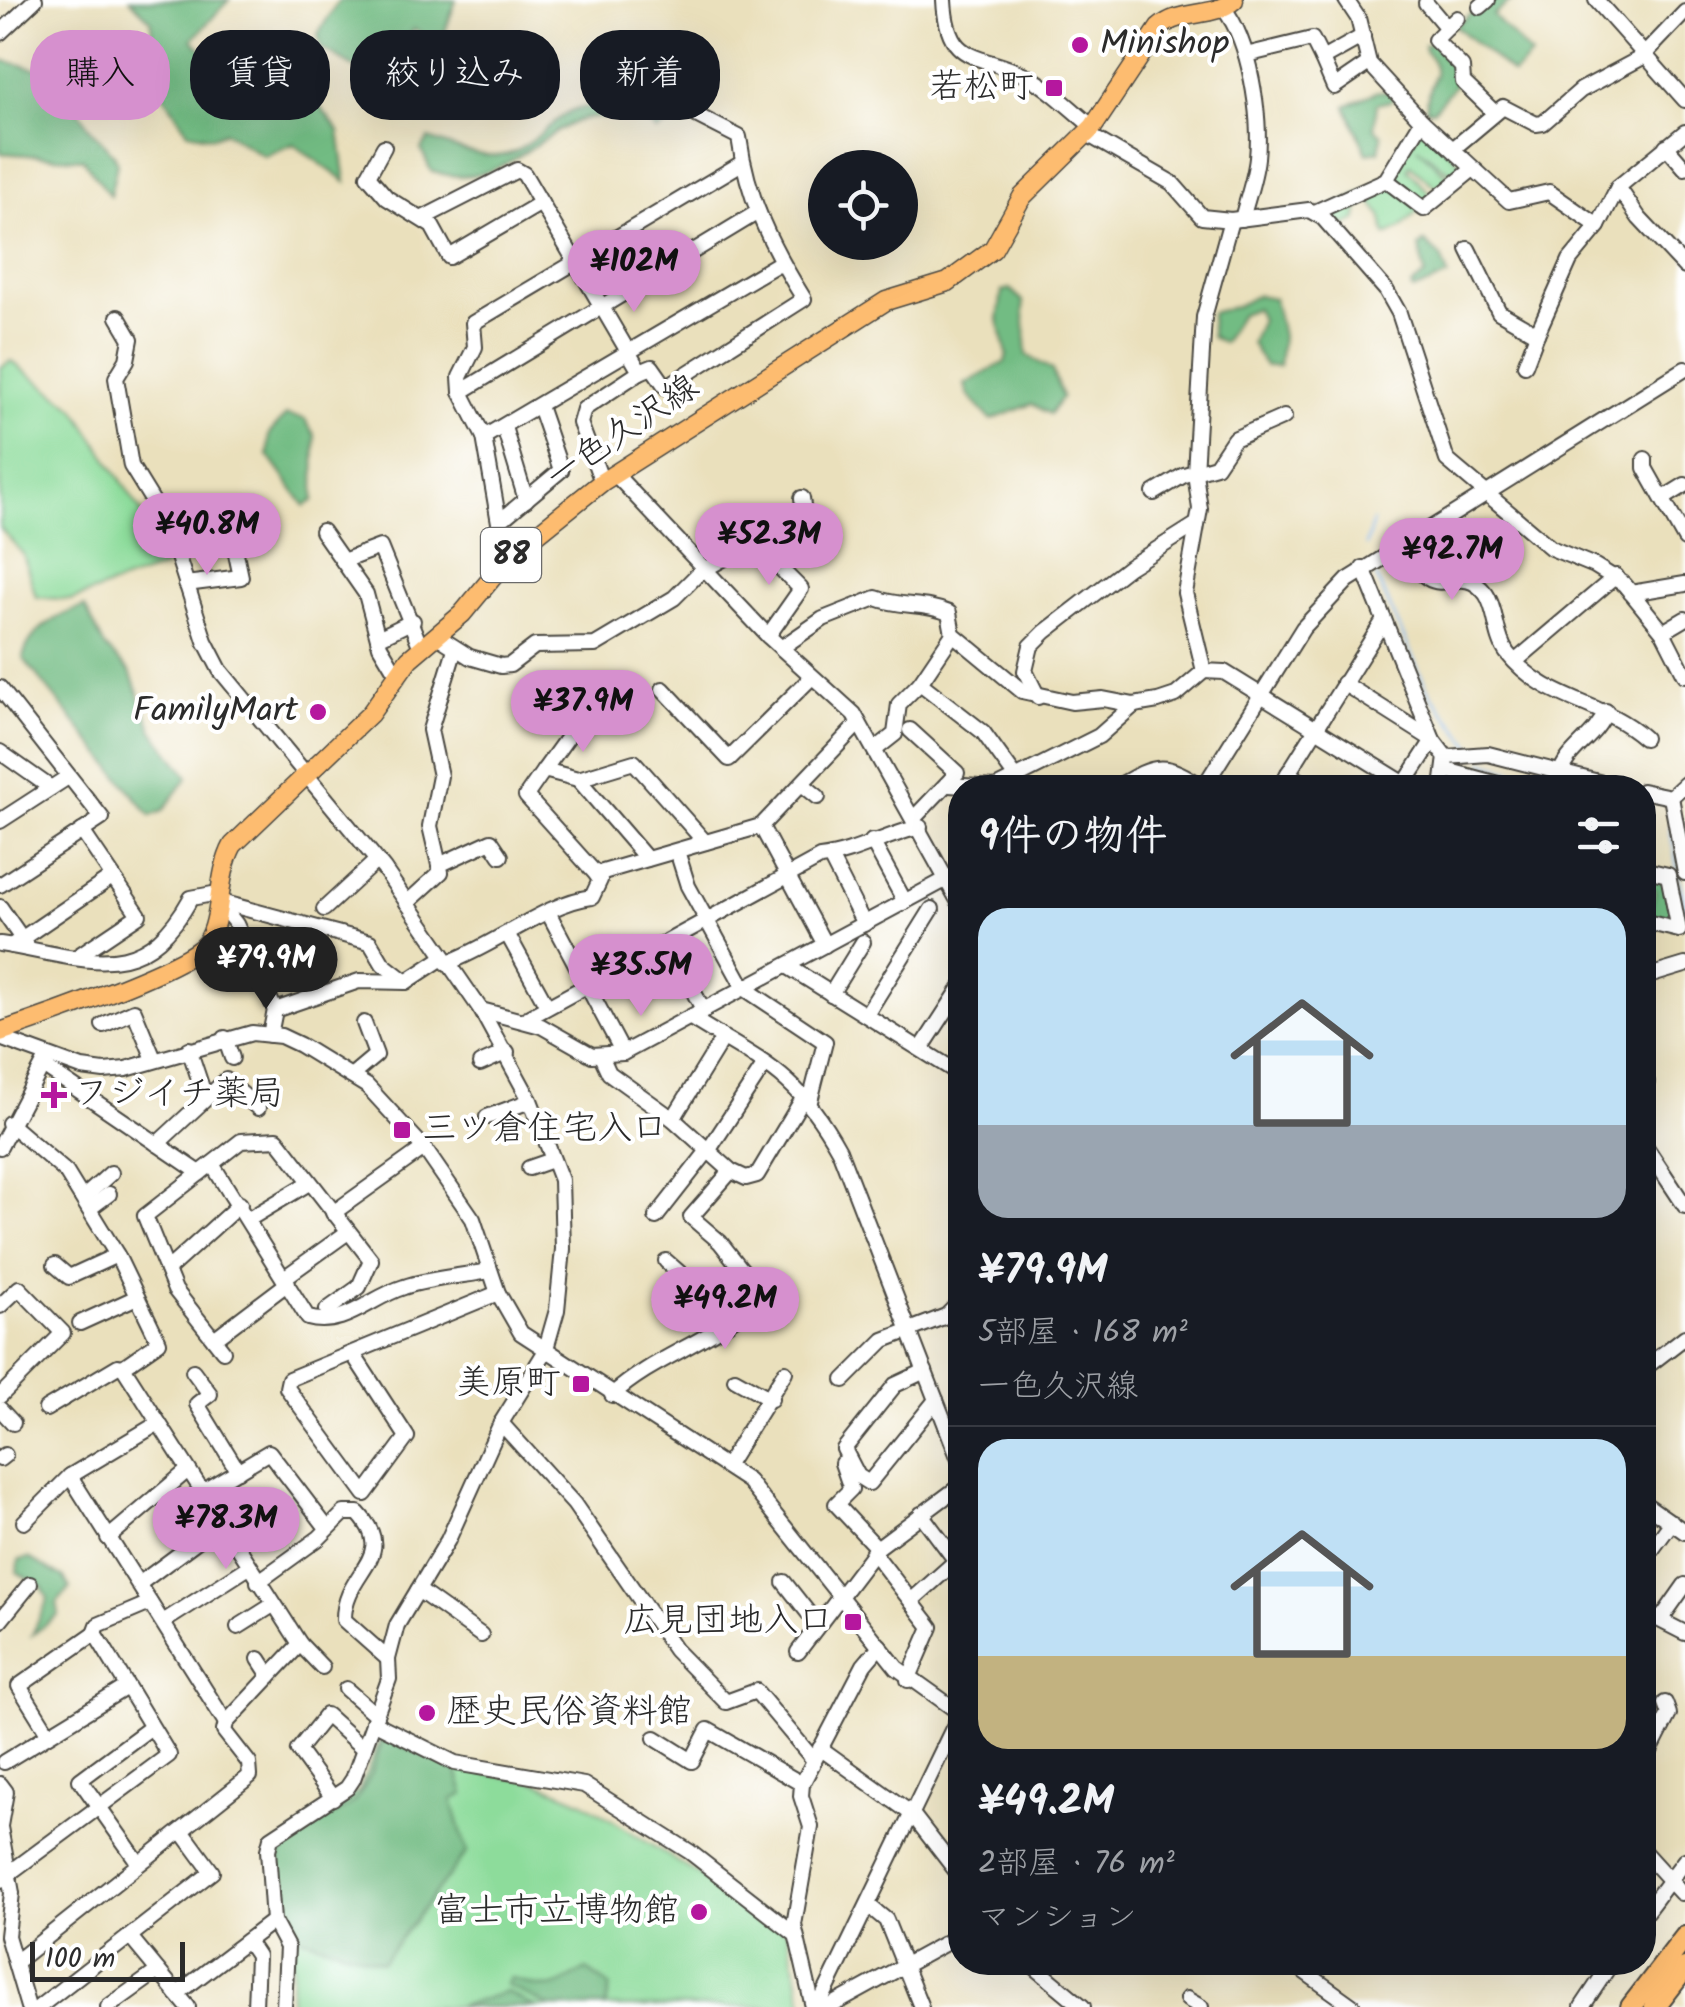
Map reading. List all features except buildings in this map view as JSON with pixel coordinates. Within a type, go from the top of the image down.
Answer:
[{"type":"highway","points":[[1632,2007],[1685,1937]]},
{"type":"highway","points":[[1655,2007],[1685,1968]]},
{"type":"main road","name":"一色久沢線","points":[[0,1035],[194,954],[208,941],[221,867],[233,845],[378,706],[421,648],[462,614],[511,555],[608,478],[886,301],[948,282],[975,265],[993,249],[1030,188],[1090,130],[1160,28],[1196,6],[1229,4]]},
{"type":"street","points":[[0,33],[35,0]]},
{"type":"street","points":[[944,0],[949,37],[963,52],[1025,75],[1090,130],[1172,183],[1202,217],[1236,219],[1315,212],[1386,180],[1422,121]]},
{"type":"street","points":[[1346,0],[1358,18],[1369,63],[1473,169],[1509,200],[1548,192],[1598,226]]},
{"type":"street","points":[[1596,0],[1685,100]]},
{"type":"street","points":[[1426,3],[1452,23],[1435,40],[1462,67],[1463,82],[1494,112]]},
{"type":"street","points":[[1204,671],[1184,592],[1197,524],[1195,473],[1204,317],[1257,158],[1246,55],[1229,4]]},
{"type":"street","points":[[1454,148],[1503,108],[1536,124],[1543,122],[1581,90],[1645,53],[1685,12]]},
{"type":"street","points":[[1322,59],[1364,36]]},
{"type":"street","points":[[1246,55],[1312,39],[1334,86],[1369,63]]},
{"type":"street","points":[[706,120],[739,136],[744,181],[781,262],[804,298],[666,387],[652,367],[640,372],[584,409],[580,423],[608,478],[859,722],[917,822],[948,866]]},
{"type":"street","points":[[1525,366],[1570,260],[1598,226],[1618,186],[1685,132]]},
{"type":"street","points":[[1666,146],[1685,168]]},
{"type":"street","points":[[384,147],[368,176],[387,198],[423,218],[449,257],[542,203]]},
{"type":"street","points":[[511,555],[499,522],[484,437],[461,392],[460,376],[475,347],[474,323],[742,163]]},
{"type":"street","points":[[1386,180],[1424,209],[1473,169]]},
{"type":"street","points":[[423,218],[516,170],[524,174],[640,372]]},
{"type":"street","points":[[1618,186],[1640,220],[1685,267]]},
{"type":"street","points":[[461,392],[758,212]]},
{"type":"street","points":[[1315,212],[1386,290],[1399,313],[1447,460],[1551,548],[1616,576],[1662,632],[1685,675]]},
{"type":"street","points":[[1468,248],[1500,312],[1537,334]]},
{"type":"street","points":[[484,437],[781,262]]},
{"type":"street","points":[[118,317],[132,339],[127,360],[116,378],[130,466],[168,526],[205,641],[220,670],[376,861],[481,1010],[530,1101],[560,1180],[563,1249],[556,1310],[544,1352],[500,1423],[448,1540],[397,1625],[388,1660],[389,1679],[354,1779],[334,1798],[271,1838],[268,1850],[273,1921],[287,1947],[284,2007]]},
{"type":"street","points":[[1211,775],[1303,628],[1364,568],[1685,369]]},
{"type":"street","points":[[499,522],[561,470],[539,406]]},
{"type":"street","points":[[1154,493],[1216,466],[1234,439],[1284,417]]},
{"type":"street","points":[[504,427],[526,500]]},
{"type":"street","points":[[1645,459],[1646,468],[1685,539]]},
{"type":"street","points":[[1664,498],[1685,485]]},
{"type":"street","points":[[437,636],[455,649],[510,665],[535,646],[596,645],[674,598],[704,570],[805,520],[802,498]]},
{"type":"street","points":[[1038,697],[1024,671],[1031,646],[1129,566],[1197,524]]},
{"type":"street","points":[[322,531],[366,594],[378,638],[398,676]]},
{"type":"street","points":[[186,584],[241,577],[232,536]]},
{"type":"street","points":[[754,542],[800,589],[768,636]]},
{"type":"street","points":[[1405,542],[1421,576],[1433,582],[1468,582],[1486,595],[1506,652],[1535,680],[1568,698],[1618,715],[1644,738]]},
{"type":"street","points":[[344,561],[380,546],[421,648]]},
{"type":"street","points":[[1364,568],[1433,740],[1446,764],[1470,775]]},
{"type":"street","points":[[1517,660],[1616,576]]},
{"type":"street","points":[[1631,593],[1685,584]]},
{"type":"street","points":[[780,648],[823,619],[876,598],[896,606],[926,604],[949,612],[953,634],[1022,691],[1038,697],[1072,702],[1103,699],[1134,705],[1176,694],[1204,671],[1224,672],[1386,775]]},
{"type":"street","points":[[1662,632],[1685,619]]},
{"type":"street","points":[[1291,775],[1288,773],[1384,620]]},
{"type":"street","points":[[378,638],[413,621]]},
{"type":"street","points":[[876,748],[895,734],[899,704],[920,683],[953,634]]},
{"type":"street","points":[[407,903],[441,872],[430,826],[440,776],[430,730],[455,649]]},
{"type":"street","points":[[663,689],[730,759],[810,678]]},
{"type":"street","points":[[920,683],[982,732],[1014,775]]},
{"type":"street","points":[[1343,684],[1433,740]]},
{"type":"street","points":[[0,688],[102,818],[0,885]]},
{"type":"street","points":[[1025,775],[1098,736],[1134,705]]},
{"type":"street","points":[[1560,774],[1563,763],[1594,736],[1606,711]]},
{"type":"street","points":[[275,1010],[359,982],[406,982],[445,960],[508,936],[575,899],[592,897],[600,880],[526,796],[585,713]]},
{"type":"street","points":[[596,874],[761,826],[859,722]]},
{"type":"street","points":[[910,730],[958,772],[956,775]]},
{"type":"street","points":[[1410,775],[1433,740]]},
{"type":"street","points":[[0,752],[51,788]]},
{"type":"street","points":[[1446,764],[1488,754],[1524,756],[1564,775]]},
{"type":"street","points":[[544,770],[578,778],[634,762],[704,842]]},
{"type":"street","points":[[1444,775],[1446,764]]},
{"type":"street","points":[[1142,775],[1157,765],[1170,766],[1185,775]]},
{"type":"street","points":[[0,821],[68,777]]},
{"type":"street","points":[[578,778],[647,859]]},
{"type":"street","points":[[802,784],[818,797]]},
{"type":"street","points":[[1672,796],[1685,784]]},
{"type":"street","points":[[524,1020],[787,877],[917,822],[948,786]]},
{"type":"street","points":[[1656,793],[1672,796]]},
{"type":"street","points":[[1672,796],[1685,873]]},
{"type":"street","points":[[761,826],[825,946]]},
{"type":"street","points":[[75,958],[139,916],[82,831]]},
{"type":"street","points":[[439,866],[492,841],[501,856]]},
{"type":"street","points":[[872,841],[905,902]]},
{"type":"street","points":[[602,1058],[609,1073],[673,1118],[731,1170],[746,1178],[756,1174],[807,1098],[825,1042],[744,988],[688,886],[677,851]]},
{"type":"street","points":[[830,857],[864,924]]},
{"type":"street","points":[[324,909],[376,861]]},
{"type":"street","points":[[1656,872],[1668,875],[1679,930],[1656,924]]},
{"type":"street","points":[[11,942],[112,877]]},
{"type":"street","points":[[481,1010],[524,1020],[602,1058],[624,1053],[948,878]]},
{"type":"street","points":[[217,897],[236,924],[275,1010],[270,1035]]},
{"type":"street","points":[[0,907],[11,942],[30,951],[106,961],[150,950],[164,940],[191,898],[217,897],[370,942],[384,964],[406,982]]},
{"type":"street","points":[[866,1016],[932,909]]},
{"type":"street","points":[[548,912],[624,1053]]},
{"type":"street","points":[[508,936],[547,1006]]},
{"type":"street","points":[[667,942],[697,1014],[807,1098],[838,1150],[948,1431]]},
{"type":"street","points":[[831,994],[864,942]]},
{"type":"street","points":[[1656,974],[1685,965]]},
{"type":"street","points":[[787,966],[948,1063]]},
{"type":"street","points":[[920,1049],[948,1008]]},
{"type":"street","points":[[103,1025],[134,1010],[154,1059]]},
{"type":"street","points":[[352,1076],[376,1055],[364,1023]]},
{"type":"street","points":[[0,1035],[45,1061],[157,1144],[206,1168],[240,1204],[308,1318],[320,1322],[350,1315],[408,1285],[490,1271]]},
{"type":"street","points":[[45,1061],[104,1070],[225,1038],[270,1035],[300,1045],[352,1076],[388,1105],[424,1148],[473,1219],[511,1322],[544,1352],[727,1464],[773,1507],[908,1680],[948,1706]]},
{"type":"street","points":[[225,1038],[232,1058]]},
{"type":"street","points":[[673,1118],[724,1038]]},
{"type":"street","points":[[188,1050],[202,1088],[209,1096]]},
{"type":"street","points":[[480,1064],[507,1052]]},
{"type":"street","points":[[0,1147],[45,1061]]},
{"type":"street","points":[[656,1217],[710,1148],[765,1064]]},
{"type":"street","points":[[157,1144],[226,1080],[258,1108]]},
{"type":"street","points":[[487,1117],[530,1101]]},
{"type":"street","points":[[9,1124],[51,1156],[86,1203],[117,1255],[158,1342],[123,1367],[118,1366],[46,1409]]},
{"type":"street","points":[[327,1310],[358,1286],[371,1260],[276,1138],[242,1141],[145,1216],[175,1290],[218,1345],[229,1322],[348,1232]]},
{"type":"street","points":[[333,1213],[424,1148]]},
{"type":"street","points":[[529,1168],[552,1160]]},
{"type":"street","points":[[1656,1162],[1685,1206]]},
{"type":"street","points":[[612,1395],[650,1366],[684,1351],[752,1304],[742,1270],[691,1216],[731,1170]]},
{"type":"street","points":[[86,1203],[111,1173]]},
{"type":"street","points":[[248,1219],[284,1193],[310,1183]]},
{"type":"street","points":[[86,1203],[109,1194]]},
{"type":"street","points":[[166,1270],[208,1227],[240,1204]]},
{"type":"street","points":[[55,1264],[69,1277],[117,1255]]},
{"type":"street","points":[[666,1261],[706,1296],[742,1270]]},
{"type":"street","points":[[0,1306],[19,1288],[64,1333],[0,1396]]},
{"type":"street","points":[[353,1354],[407,1437],[364,1494],[287,1388],[289,1380],[498,1294]]},
{"type":"street","points":[[80,1323],[137,1297]]},
{"type":"street","points":[[844,1380],[884,1340],[948,1314]]},
{"type":"street","points":[[1656,1359],[1685,1337]]},
{"type":"street","points":[[123,1367],[272,1605],[322,1667]]},
{"type":"street","points":[[925,1370],[895,1385],[844,1449],[858,1476],[869,1483],[936,1400]]},
{"type":"street","points":[[193,1371],[210,1394],[197,1404],[238,1470]]},
{"type":"street","points":[[727,1464],[785,1372]]},
{"type":"street","points":[[735,1379],[771,1399]]},
{"type":"street","points":[[0,1409],[13,1422]]},
{"type":"street","points":[[500,1423],[574,1504],[690,1668],[726,1702],[756,1690],[816,1753],[912,1814],[948,1860]]},
{"type":"street","points":[[24,1522],[70,1476],[157,1424]]},
{"type":"street","points":[[202,1492],[269,1452],[327,1528]]},
{"type":"street","points":[[842,1463],[852,1489],[836,1504],[931,1627],[908,1680]]},
{"type":"street","points":[[108,1538],[188,1470]]},
{"type":"street","points":[[70,1476],[226,1723]]},
{"type":"street","points":[[798,1652],[875,1550],[948,1495]]},
{"type":"street","points":[[1656,1511],[1685,1532]]},
{"type":"street","points":[[258,1582],[344,1513],[358,1513],[374,1530],[376,1544],[343,1604],[344,1620],[388,1660]]},
{"type":"street","points":[[921,1514],[948,1550]]},
{"type":"street","points":[[1656,1544],[1672,1522]]},
{"type":"street","points":[[139,1584],[221,1524]]},
{"type":"street","points":[[163,1622],[249,1566]]},
{"type":"street","points":[[911,1601],[948,1568]]},
{"type":"street","points":[[784,1582],[816,1624]]},
{"type":"street","points":[[0,1621],[30,1584]]},
{"type":"street","points":[[1661,1619],[1685,1585]]},
{"type":"street","points":[[418,1590],[481,1635]]},
{"type":"street","points":[[48,1734],[20,1686],[95,1633],[98,1625],[150,1604]]},
{"type":"street","points":[[238,1627],[272,1605]]},
{"type":"street","points":[[1656,1617],[1685,1633]]},
{"type":"street","points":[[4,1878],[169,1755],[95,1633]]},
{"type":"street","points":[[16,1961],[250,1776],[249,1763],[224,1731],[226,1723],[300,1644]]},
{"type":"street","points":[[816,2007],[795,1934],[810,1826],[800,1796],[802,1784],[864,1666],[880,1646]]},
{"type":"street","points":[[259,1659],[270,1676]]},
{"type":"street","points":[[4,1762],[125,1688]]},
{"type":"street","points":[[346,1688],[375,1719],[454,1763],[584,1785],[690,1852],[795,1934]]},
{"type":"street","points":[[1656,1740],[1670,1714],[1665,1702]]},
{"type":"street","points":[[334,1798],[298,1750],[326,1715],[364,1749]]},
{"type":"street","points":[[138,1862],[80,1780],[150,1728]]},
{"type":"street","points":[[655,1738],[692,1761],[708,1730],[802,1784]]},
{"type":"street","points":[[816,2007],[948,1739]]},
{"type":"street","points":[[0,1784],[6,1792],[0,1826],[4,1878],[12,1893],[7,1936],[28,2007]]},
{"type":"street","points":[[40,2007],[212,1872],[182,1831]]},
{"type":"street","points":[[1656,1896],[1685,1860]]},
{"type":"street","points":[[1656,1865],[1681,1893]]},
{"type":"street","points":[[868,1905],[886,1920],[921,2007]]},
{"type":"street","points":[[177,1994],[273,1921]]},
{"type":"street","points":[[131,1938],[188,2007]]},
{"type":"street","points":[[247,1941],[258,1956],[254,2007]]},
{"type":"street","points":[[829,2007],[948,1942]]},
{"type":"street","points":[[108,2007],[158,1971]]},
{"type":"street","points":[[1045,1975],[1084,2007]]},
{"type":"street","points":[[1309,1975],[1354,2007]]},
{"type":"street","points":[[1582,2007],[1603,1975]]},
{"type":"street","points":[[1188,1999],[1202,2007]]},
{"type":"green space","points":[[130,0],[229,0],[201,30],[190,30],[190,120],[330,119],[339,131],[346,182],[293,144],[264,156],[225,132],[213,137],[188,132],[170,104],[170,30],[151,30],[151,20]]},
{"type":"green space","points":[[339,0],[456,0],[446,30],[350,30],[350,65],[330,53],[330,30],[320,30]]},
{"type":"green space","points":[[1488,0],[1513,0],[1493,15],[1531,56],[1513,74],[1455,26]]},
{"type":"green space","points":[[1433,43],[1458,72],[1455,85],[1434,109],[1426,109],[1435,66],[1424,45]]},
{"type":"green space","points":[[0,60],[30,67],[30,120],[84,120],[114,155],[117,163],[110,196],[83,159],[0,153]]},
{"type":"green space","points":[[1378,91],[1396,92],[1391,101],[1377,104],[1374,127],[1382,135],[1379,151],[1367,153],[1346,106]]},
{"type":"green space","points":[[580,109],[580,120],[490,171],[453,176],[431,171],[421,149],[429,139],[483,155],[504,155]]},
{"type":"green space","points":[[646,120],[677,120],[656,131]]},
{"type":"green space","points":[[1422,125],[1465,167],[1456,177],[1417,147],[1453,181],[1443,193],[1410,165],[1408,169],[1432,196],[1401,228],[1386,235],[1381,215],[1370,200],[1358,209],[1357,220],[1336,229],[1319,213],[1388,181]]},
{"type":"green space","points":[[1425,242],[1441,257],[1448,276],[1413,291],[1411,287],[1425,275],[1419,247]]},
{"type":"green space","points":[[1010,289],[1023,301],[1027,355],[1052,370],[1062,397],[1050,414],[1032,404],[991,420],[968,395],[965,384],[1005,362],[1007,354],[998,320],[1002,291]]},
{"type":"green space","points":[[1257,295],[1274,298],[1282,336],[1279,366],[1265,366],[1251,343],[1261,320],[1256,308],[1241,314],[1223,343],[1211,336],[1211,313]]},
{"type":"green space","points":[[11,361],[75,408],[174,563],[72,600],[36,597],[23,554],[0,528],[0,368]]},
{"type":"green space","points":[[286,415],[305,419],[315,436],[314,500],[305,506],[268,455],[269,434]]},
{"type":"green space","points":[[85,607],[105,647],[130,672],[153,731],[188,777],[163,811],[151,816],[23,658],[38,631]]},
{"type":"green space","points":[[1656,874],[1666,877],[1676,925],[1656,921]]},
{"type":"green space","points":[[29,1558],[64,1578],[70,1588],[57,1603],[59,1615],[32,1635],[48,1599],[42,1587],[17,1572],[19,1560]]},
{"type":"green space","points":[[383,1733],[455,1768],[537,1782],[582,1801],[787,1931],[804,2007],[290,2007],[293,1945],[276,1860],[280,1846],[359,1791]]},
{"type":"green space","points":[[384,1737],[457,1771],[464,1794],[452,1800],[467,1852],[382,1962],[292,1934],[279,1868],[288,1841],[340,1811],[361,1793]]},
{"type":"green space","points":[[586,1969],[610,1986],[606,2007],[550,2007],[506,1985],[510,1978],[549,1987]]},
{"type":"green space","points":[[506,1992],[535,2007],[457,2007]]},
{"type":"waterway","points":[[1366,545],[1373,521]]},
{"type":"waterway","points":[[1376,576],[1429,693],[1473,748]]},
{"type":"waterway","points":[[1484,762],[1522,775]]},
{"type":"waterway","points":[[1670,827],[1685,913]]},
{"type":"place","name":"Minishop","points":[[1080,45]]},
{"type":"place","name":"若松町","points":[[1054,88]]},
{"type":"place","name":"FamilyMart","points":[[318,712]]},
{"type":"place","name":"フジイチ薬局","points":[[54,1095]]},
{"type":"place","name":"三ツ倉住宅入口","points":[[402,1130]]},
{"type":"place","name":"美原町","points":[[581,1384]]},
{"type":"place","name":"広見団地入口","points":[[853,1622]]},
{"type":"place","name":"歴史民俗資料館","points":[[427,1713]]},
{"type":"place","name":"富士市立博物館","points":[[699,1912]]}]
